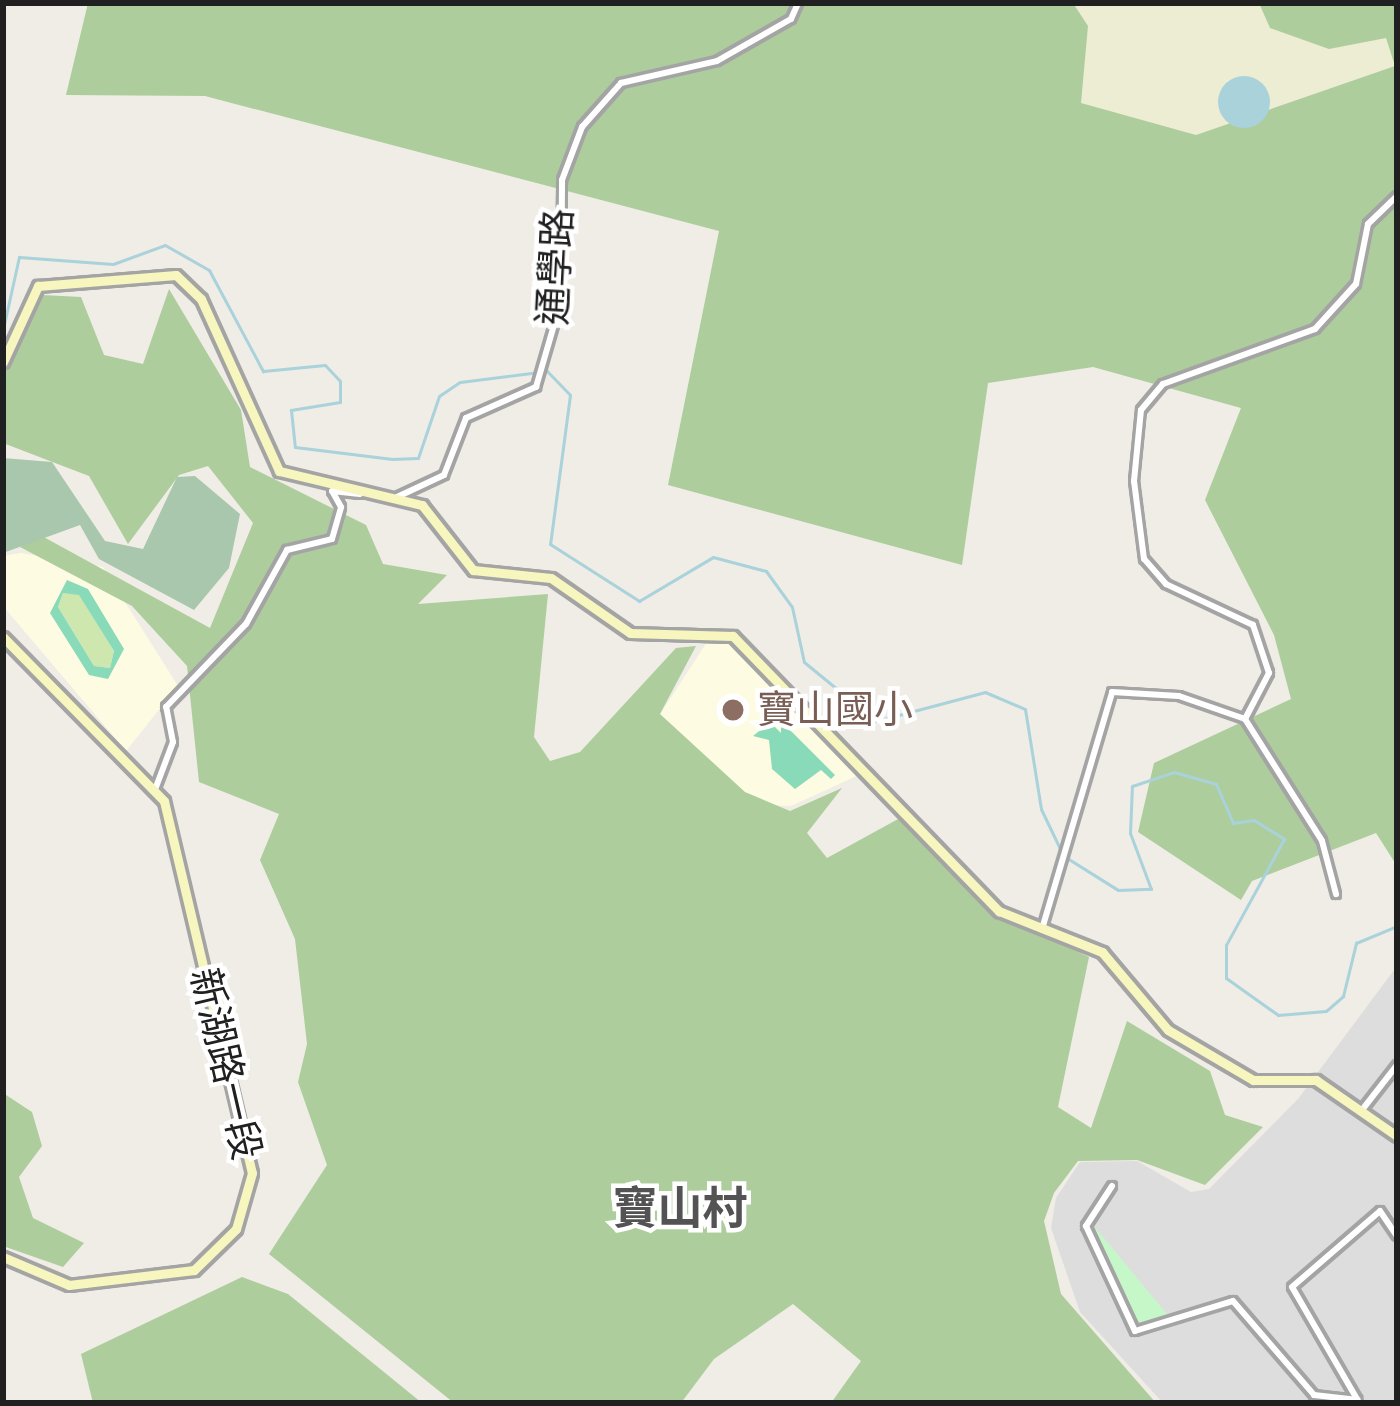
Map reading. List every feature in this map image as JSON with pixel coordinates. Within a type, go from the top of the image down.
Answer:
[{"type":"street","name":"通學路","points":[[400,497],[444,476],[466,418],[541,376],[561,301],[562,180],[582,127],[621,83],[717,61],[791,19],[797,3]]},
{"type":"street","points":[[1246,719],[1269,673],[1253,625],[1166,584],[1144,559],[1134,481],[1141,410],[1163,383],[1315,329],[1356,284],[1368,224],[1397,196]]},
{"type":"street","points":[[3,362],[38,286],[160,269],[200,299],[275,468],[422,506],[483,575],[551,578],[630,633],[720,633],[747,644],[999,911],[1108,957],[1168,1030],[1201,1050],[1258,1082],[1316,1080],[1397,1136]]},
{"type":"street","points":[[3,637],[156,787],[173,742],[166,707],[246,624],[287,550],[332,539],[341,507],[332,491],[400,497]]},
{"type":"street","points":[[1042,929],[1112,692],[1179,696],[1246,719],[1322,841],[1336,894]]},
{"type":"street","name":"新湖路一段","points":[[3,1257],[69,1285],[177,1275],[205,1263],[246,1211],[248,1139],[156,787]]},
{"type":"street","points":[[1362,1110],[1397,1065]]},
{"type":"street","points":[[1112,1186],[1086,1226],[1135,1331],[1233,1301],[1314,1395],[1359,1402]]},
{"type":"street","points":[[1359,1402],[1292,1287],[1380,1211],[1397,1236]]},
{"type":"shaded area","points":[[1073,3],[1259,3],[1270,28],[1387,38],[1396,66],[1196,135],[1081,104],[1088,26]]},
{"type":"shaded area","points":[[3,458],[52,462],[105,541],[143,549],[177,477],[195,476],[240,514],[229,568],[194,610],[99,559],[80,525],[3,553]]},
{"type":"shaded area","points":[[21,553],[103,567],[178,686],[126,751],[3,606],[3,556]]},
{"type":"shaded area","name":"寶山國小","points":[[726,638],[744,646],[861,774],[791,806],[747,804],[655,722],[709,639]]},
{"type":"shaded area","points":[[1397,966],[1397,1403],[1163,1403],[1080,1312],[1051,1228],[1056,1198],[1080,1162],[1137,1161],[1191,1192],[1209,1189],[1298,1099]]},
{"type":"green space","points":[[88,3],[1073,3],[1088,26],[1081,103],[1196,135],[1395,66],[1386,38],[1329,49],[1270,28],[1259,3],[1397,3],[1397,866],[1376,833],[1252,881],[1241,900],[1138,832],[1154,763],[1291,699],[1274,635],[1205,500],[1241,408],[1093,367],[988,383],[962,565],[668,485],[719,231],[205,96],[66,95]]},
{"type":"green space","points":[[169,289],[241,410],[250,467],[366,525],[383,564],[447,575],[418,604],[548,594],[534,737],[550,761],[580,752],[676,648],[696,646],[660,714],[745,792],[790,811],[842,788],[807,833],[827,858],[900,818],[982,905],[1089,957],[1058,1107],[1091,1128],[1127,1021],[1210,1071],[1225,1115],[1263,1127],[1205,1185],[1137,1160],[1078,1161],[1054,1193],[1044,1221],[1061,1294],[1156,1403],[831,1403],[861,1361],[793,1304],[714,1359],[681,1403],[454,1403],[269,1254],[327,1165],[298,1082],[307,1044],[295,939],[260,860],[279,814],[199,782],[187,666],[132,606],[20,547],[40,535],[210,628],[253,523],[208,466],[179,475],[128,544],[89,476],[3,443],[3,369],[42,295],[81,297],[104,355],[143,364]]},
{"type":"green space","points":[[67,580],[88,589],[124,649],[108,679],[89,675],[50,613]],"holes":[[[63,593],[79,595],[114,651],[110,668],[94,666],[58,607]]]},
{"type":"green space","points":[[63,593],[79,594],[114,651],[110,668],[94,666],[58,607]]},
{"type":"green space","points":[[781,721],[835,775],[831,779],[821,770],[795,789],[772,769],[769,740],[753,736],[770,722],[781,733]]},
{"type":"green space","points":[[3,1093],[32,1112],[42,1146],[19,1177],[33,1218],[84,1243],[63,1267],[3,1246]]},
{"type":"green space","points":[[1089,1220],[1171,1319],[1131,1323]]},
{"type":"green space","points":[[242,1277],[288,1294],[422,1403],[93,1403],[81,1354]]},
{"type":"water","points":[[1244,76],[1262,84],[1270,102],[1262,120],[1244,128],[1226,120],[1218,102],[1226,84]]},
{"type":"waterway","points":[[3,329],[19,257],[113,264],[165,245],[209,270],[263,371],[325,365],[340,381],[340,402],[291,410],[295,447],[392,459],[418,458],[439,396],[460,382],[547,371],[570,395],[550,544],[639,601],[713,557],[766,571],[792,607],[804,662],[876,721],[985,692],[1025,709],[1041,809],[1061,851]]},
{"type":"waterway","points":[[1067,858],[1118,890],[1151,889],[1130,833],[1132,786],[1174,772],[1216,784],[1233,823],[1254,820],[1284,839],[1226,945],[1226,978],[1278,1015],[1326,1011],[1343,996],[1356,943],[1397,926]]},
{"type":"place","name":"寶山國小","points":[[733,710]]},
{"type":"district","name":"寶山村","points":[[680,1209]]}]
